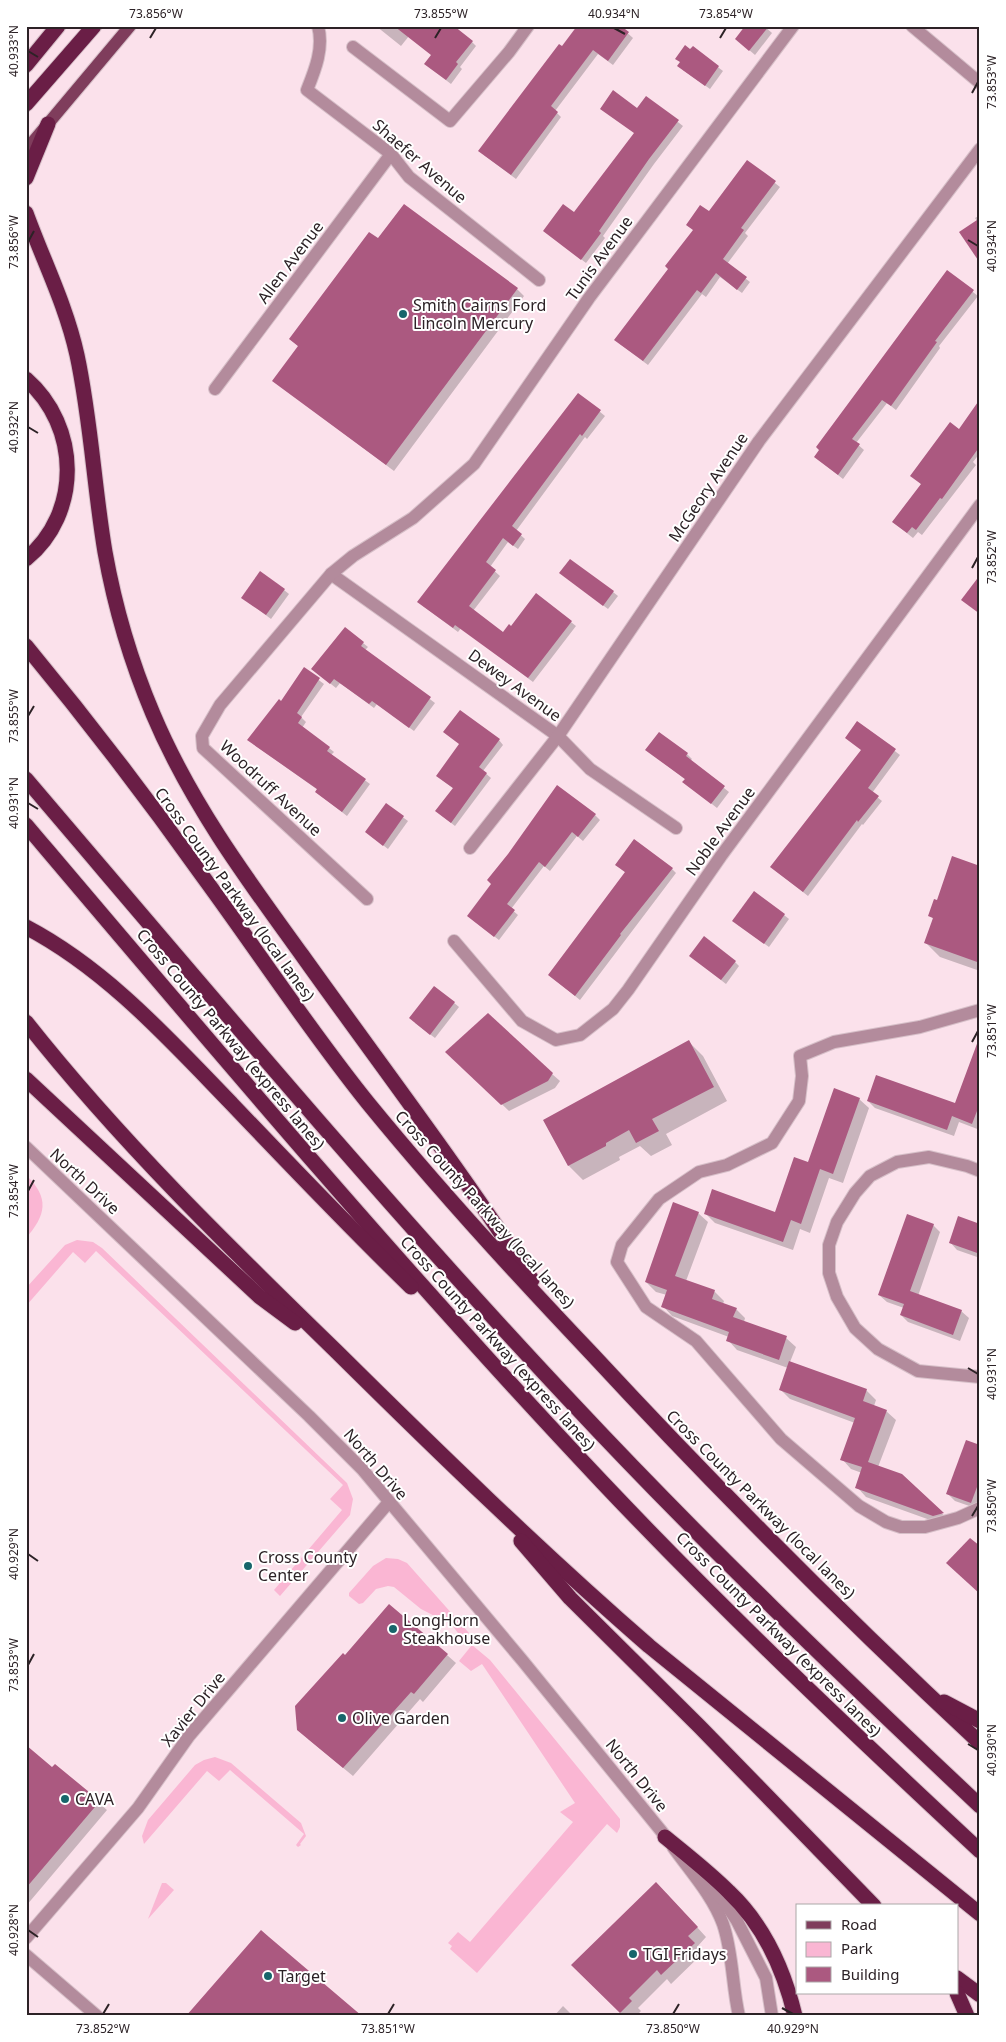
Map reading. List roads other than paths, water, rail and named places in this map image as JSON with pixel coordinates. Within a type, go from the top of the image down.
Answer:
[{"type":"highway","points":[[26,65],[58,26]]},
{"type":"highway","points":[[26,104],[94,26]]},
{"type":"highway","points":[[26,178],[48,124]]},
{"type":"highway","points":[[26,213],[71,332],[81,381],[105,552],[116,606],[134,666],[163,738],[190,790],[232,859],[484,1206],[555,1315]]},
{"type":"highway","points":[[26,380],[45,399],[55,414],[65,442],[68,460],[66,496],[60,514],[47,536],[26,559]]},
{"type":"highway","name":"Cross County Parkway (local lanes)","points":[[26,646],[201,873],[292,1002],[367,1101],[453,1203],[652,1420],[928,1694],[980,1743]]},
{"type":"highway","name":"Cross County Parkway (express lanes)","points":[[26,779],[318,1121],[444,1264],[562,1392],[698,1535],[980,1806]]},
{"type":"highway","name":"Cross County Parkway (express lanes)","points":[[26,825],[345,1200],[530,1404],[725,1608],[878,1757],[980,1851]]},
{"type":"highway","points":[[26,927],[53,942],[95,972],[147,1019],[352,1229],[530,1404]]},
{"type":"highway","points":[[26,1022],[139,1154],[240,1258],[473,1485],[597,1601],[649,1646],[980,1914]]},
{"type":"highway","points":[[26,1079],[260,1297],[341,1356]]},
{"type":"highway","points":[[473,1485],[570,1598],[872,1904]]},
{"type":"highway","points":[[928,1694],[980,1721]]},
{"type":"highway","points":[[665,1837],[730,1893],[756,1924],[773,1952],[785,1979],[794,2016]]},
{"type":"highway","points":[[958,1979],[980,1995]]},
{"type":"highway","points":[[957,1994],[967,2016]]},
{"type":"main road","points":[[26,150],[130,26]]},
{"type":"street","name":"Shaefer Avenue","points":[[318,26],[319,55],[307,90],[391,154],[409,177],[539,280]]},
{"type":"street","points":[[353,47],[450,120],[509,52],[528,26]]},
{"type":"street","name":"Tunis Avenue","points":[[331,574],[353,556],[413,518],[474,464],[589,298],[793,26]]},
{"type":"street","points":[[912,26],[980,83]]},
{"type":"street","name":"McGeory Avenue","points":[[470,848],[558,736],[759,441],[980,149]]},
{"type":"street","name":"Allen Avenue","points":[[215,388],[391,154]]},
{"type":"street","name":"Noble Avenue","points":[[454,941],[522,1021],[556,1040],[580,1034],[613,1008],[628,990],[727,849],[978,509]]},
{"type":"street","name":"Dewey Avenue","points":[[331,574],[558,736],[590,769],[676,828]]},
{"type":"street","name":"Woodruff Avenue","points":[[331,574],[220,705],[202,736],[203,748],[367,899]]},
{"type":"street","points":[[980,1010],[920,1027],[834,1042],[800,1056],[802,1076],[799,1101],[772,1143],[727,1165],[699,1172],[659,1199],[622,1245],[617,1262],[646,1307],[696,1341],[781,1439],[859,1506],[886,1522],[901,1527],[925,1528],[958,1518],[980,1508]]},
{"type":"street","name":"North Drive","points":[[26,1147],[336,1442],[389,1502],[522,1660],[665,1837],[723,1900],[737,1921],[766,1978],[772,2016]]},
{"type":"street","points":[[980,1171],[929,1157],[897,1162],[870,1176],[855,1193],[837,1222],[830,1245],[829,1273],[837,1297],[855,1328],[878,1348],[918,1371],[980,1377]]},
{"type":"street","name":"Xavier Drive","points":[[26,1938],[138,1808],[189,1736],[389,1502]]},
{"type":"street","name":"North Drive","points":[[665,1837],[719,1914],[728,1947],[738,2016]]},
{"type":"street","points":[[26,1955],[97,2016]]},
{"type":"place","name":"Smith Cairns Ford Lincoln Mercury","points":[[403,314]]},
{"type":"place","name":"Cross County Center","points":[[248,1566]]},
{"type":"place","name":"LongHorn Steakhouse","points":[[393,1629]]},
{"type":"place","name":"Olive Garden","points":[[342,1718]]},
{"type":"place","name":"CAVA","points":[[65,1799]]},
{"type":"place","name":"TGI Fridays","points":[[633,1954]]},
{"type":"place","name":"Target","points":[[268,1976]]}]
